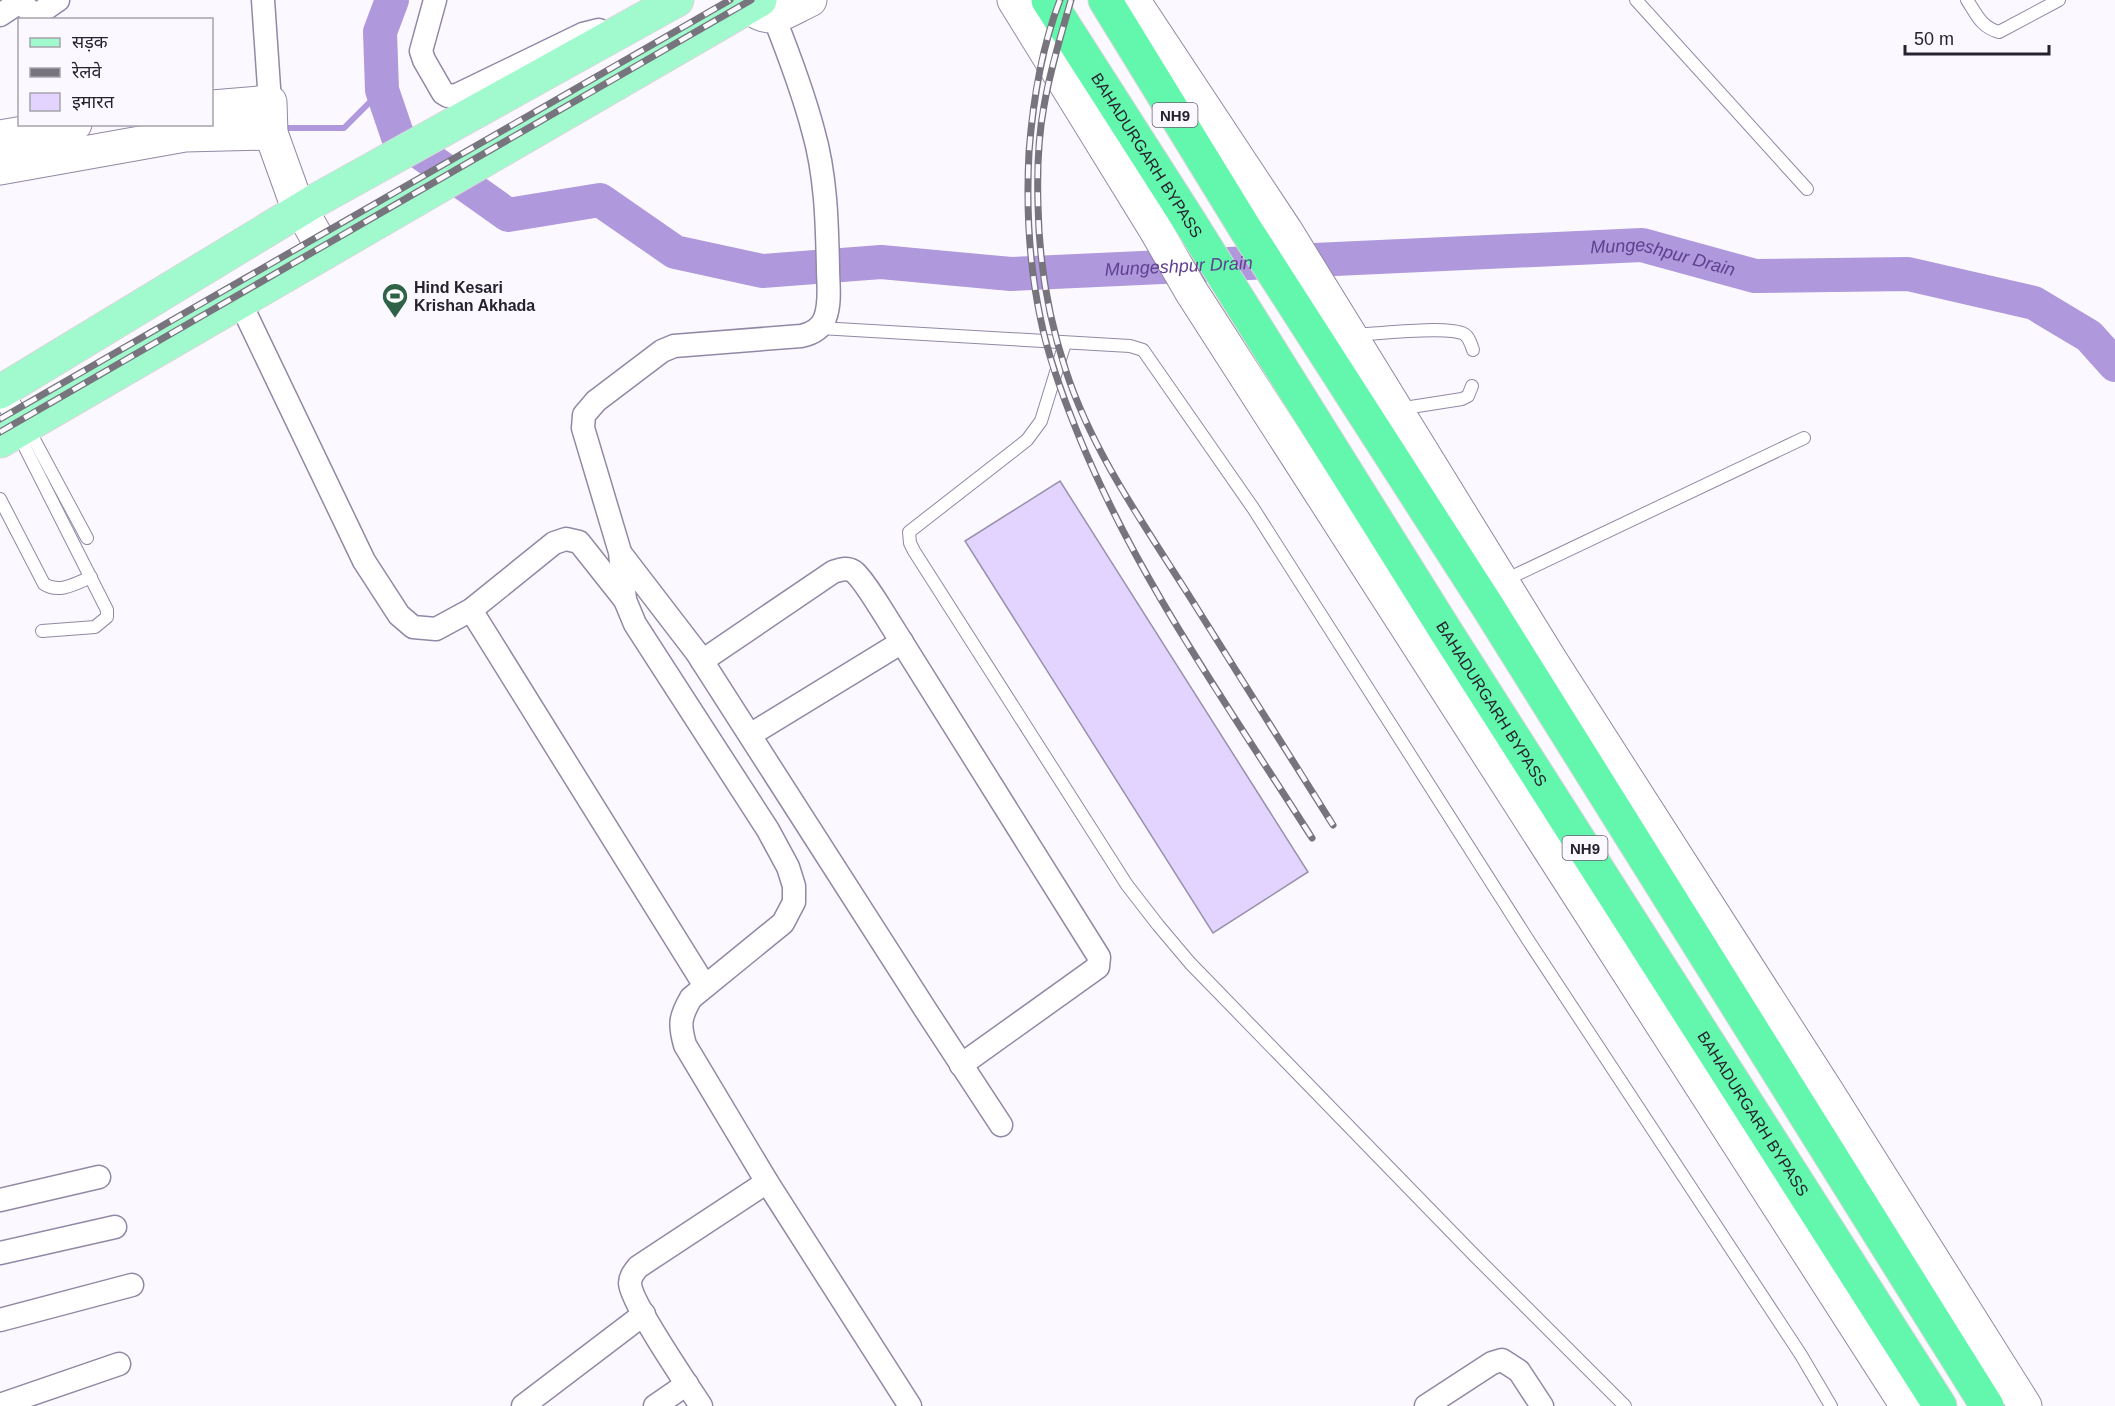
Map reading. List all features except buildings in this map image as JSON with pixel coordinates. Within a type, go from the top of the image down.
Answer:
[{"type":"highway","name":"BAHADURGARH BYPASS","points":[[1048,0],[1447,633],[1769,1163],[1940,1406]]},
{"type":"highway","name":"NH9","points":[[1105,0],[1246,230],[1488,607],[1987,1406]]},
{"type":"highway","points":[[1769,1163],[1817,1134]]},
{"type":"main road","points":[[2,392],[307,205],[677,0]]},
{"type":"main road","points":[[15,433],[607,88],[757,6],[810,0]]},
{"type":"main road","points":[[1014,0],[1191,291],[1769,1163],[1907,1406]]},
{"type":"main road","points":[[1133,0],[1286,231],[1502,582],[2025,1406]]},
{"type":"main road","points":[[213,107],[270,116]]},
{"type":"main road","points":[[0,168],[185,135],[270,116]]},
{"type":"main road","points":[[270,116],[294,196],[307,205],[328,250]]},
{"type":"main road","points":[[0,137],[63,126]]},
{"type":"street","points":[[0,15],[21,1],[32,14],[38,14],[58,0]]},
{"type":"street","points":[[263,0],[270,116]]},
{"type":"street","points":[[435,0],[422,51],[424,60],[443,93],[448,96],[457,95],[583,34],[638,21]]},
{"type":"street","points":[[757,6],[796,75],[814,133],[826,206],[828,292],[826,318],[820,328],[801,336],[674,346],[652,357],[596,401],[584,415],[583,428],[621,552],[626,600],[635,624],[768,830],[788,867],[794,886],[794,902],[783,922],[691,998],[681,1015],[681,1031],[685,1045],[767,1182],[910,1406]]},
{"type":"street","points":[[240,302],[364,561],[399,615],[413,627],[436,629],[471,610],[554,543],[566,539],[579,542],[626,600]]},
{"type":"street","points":[[621,552],[702,661],[1001,1125]]},
{"type":"street","points":[[702,661],[833,572],[843,569],[852,570],[858,576],[902,642],[1099,957],[1098,967],[961,1065]]},
{"type":"street","points":[[471,610],[705,986]]},
{"type":"street","points":[[750,735],[902,642]]},
{"type":"street","points":[[0,1200],[99,1177]]},
{"type":"street","points":[[701,1406],[644,1314],[631,1290],[630,1281],[638,1267],[767,1182]]},
{"type":"street","points":[[0,1253],[115,1227]]},
{"type":"street","points":[[0,1320],[132,1285]]},
{"type":"street","points":[[524,1406],[644,1314]]},
{"type":"street","points":[[1426,1406],[1492,1363],[1502,1360],[1519,1371],[1542,1406]]},
{"type":"street","points":[[0,1404],[119,1364]]},
{"type":"street","points":[[655,1406],[687,1384]]},
{"type":"lane","points":[[1636,0],[1807,189]]},
{"type":"lane","points":[[1967,0],[1980,21],[1989,29],[1999,32],[2058,0]]},
{"type":"lane","points":[[820,328],[1130,346],[1138,347],[1148,356],[1253,508],[1528,940],[1831,1406]]},
{"type":"lane","points":[[1350,335],[1447,330],[1464,334],[1471,342],[1473,350]]},
{"type":"lane","points":[[1065,343],[1041,421],[1036,429],[1027,440],[909,532],[910,543],[914,551],[1127,885],[1158,925],[1190,963],[1343,1121],[1625,1406]]},
{"type":"lane","points":[[1396,410],[1462,399],[1468,396],[1472,386]]},
{"type":"lane","points":[[2,392],[15,433],[107,610],[106,617],[95,627],[42,631]]},
{"type":"lane","points":[[15,433],[87,538]]},
{"type":"lane","points":[[1502,582],[1804,438]]},
{"type":"lane","points":[[0,499],[44,584],[50,588],[58,588],[71,586],[91,577]]},
{"type":"waterway","name":"Mungeshpur Drain","points":[[392,0],[380,32],[382,90],[398,137],[508,215],[600,200],[675,252],[762,271],[881,262],[1011,274],[1642,245],[1755,276],[1908,274],[2034,303],[2089,336],[2115,365]]},
{"type":"waterway","points":[[280,128],[344,128],[382,90]]},
{"type":"railway","points":[[0,419],[730,0]]},
{"type":"railway","points":[[0,432],[751,0]]},
{"type":"railway","points":[[1060,0],[1053,18],[1039,75],[1028,173],[1029,237],[1034,279],[1044,336],[1052,364],[1078,434],[1128,540],[1186,641],[1312,838]]},
{"type":"railway","points":[[1071,0],[1046,93],[1038,155],[1040,247],[1054,330],[1066,371],[1090,430],[1120,486],[1333,825]]},
{"type":"place","name":"Hind Kesari Krishan Akhada","points":[[395,319]]}]
